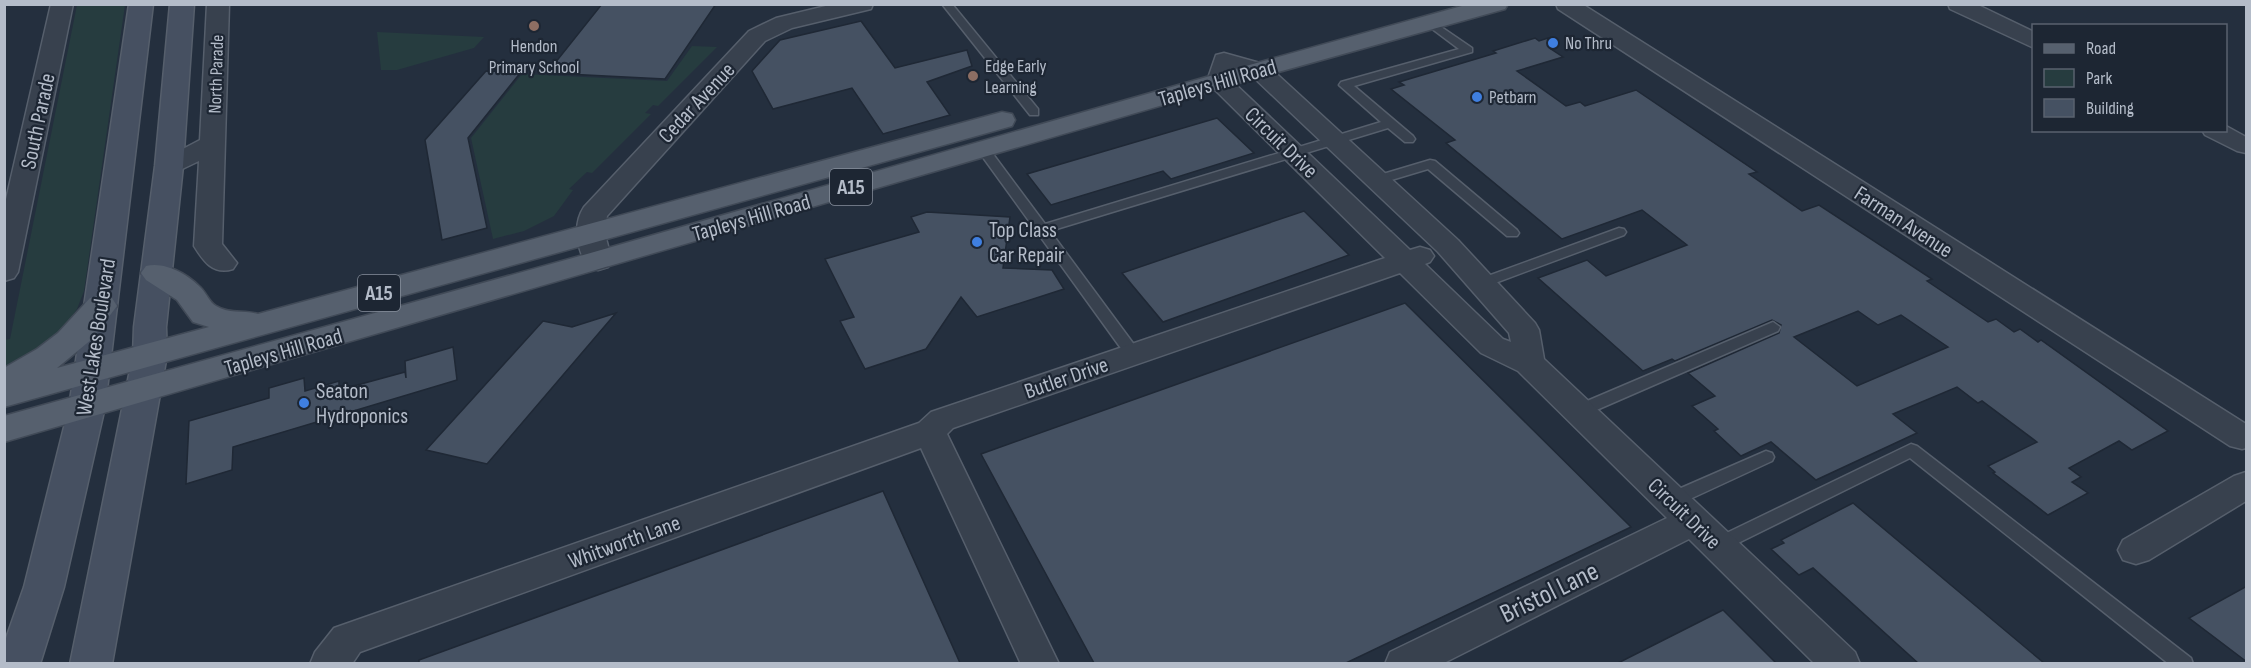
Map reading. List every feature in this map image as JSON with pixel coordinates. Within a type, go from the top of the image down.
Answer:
[{"type":"main road","name":"West Lakes Boulevard","points":[[19,663],[44,587],[90,389],[141,4]]},
{"type":"main road","points":[[91,663],[147,373],[150,327],[169,166],[182,4]]},
{"type":"main road","name":"Tapleys Hill Road","points":[[4,429],[90,389],[594,247],[1034,112],[1222,70],[1427,14],[1497,4]]},
{"type":"main road","name":"Tapleys Hill Road","points":[[147,373],[264,323],[594,247],[983,149],[1222,70],[1259,70],[1427,14]]},
{"type":"main road","points":[[157,273],[188,293],[204,314],[234,323],[264,323]]},
{"type":"main road","points":[[4,383],[53,357],[80,334],[101,306]]},
{"type":"main road","name":"Tapleys Hill Road","points":[[4,395],[90,389]]},
{"type":"street","name":"South Parade","points":[[4,272],[16,164],[62,4]]},
{"type":"street","name":"North Parade","points":[[218,4],[208,246],[223,263]]},
{"type":"street","name":"Cedar Avenue","points":[[594,247],[590,222],[594,213],[757,36],[784,23],[863,4]]},
{"type":"street","name":"Farman Avenue","points":[[1566,4],[2245,446]]},
{"type":"street","points":[[1959,4],[2032,40]]},
{"type":"street","name":"Circuit Drive","points":[[1222,70],[1293,152],[1492,346],[1530,363],[1841,663]]},
{"type":"street","name":"Circuit Drive","points":[[1259,70],[1448,246],[1524,330],[1530,363]]},
{"type":"street","points":[[2218,132],[2247,146]]},
{"type":"street","name":"North Parade","points":[[169,166],[213,143]]},
{"type":"street","name":"Butler Drive","points":[[930,432],[942,420],[1448,246]]},
{"type":"street","points":[[930,432],[1040,663]]},
{"type":"street","name":"Whitworth Lane","points":[[329,663],[347,640],[930,432]]},
{"type":"street","points":[[2136,550],[2247,485]]},
{"type":"street","name":"Bristol Lane","points":[[1404,663],[1694,522]]},
{"type":"lane","points":[[947,6],[1034,112]]},
{"type":"lane","points":[[1409,139],[1345,85],[1468,50],[1427,14]]},
{"type":"lane","points":[[1042,229],[1391,123]]},
{"type":"lane","points":[[983,149],[1133,354]]},
{"type":"lane","points":[[1378,180],[1430,164],[1512,233]]},
{"type":"lane","points":[[1482,283],[1619,232]]},
{"type":"lane","points":[[1579,411],[1773,327]]},
{"type":"lane","points":[[1694,522],[1911,450],[2184,663]]},
{"type":"lane","points":[[1694,522],[1766,457]]},
{"type":"green space","points":[[77,5],[125,5],[84,291],[77,309],[58,337],[5,369],[4,340],[10,339]]},
{"type":"green space","points":[[377,32],[484,37],[474,48],[397,70],[381,70]]},
{"type":"green space","points":[[692,46],[717,47],[658,106],[653,105],[645,113],[651,114],[592,173],[587,172],[569,189],[573,190],[554,216],[524,231],[493,239],[471,138],[522,74],[667,81]]},
{"type":"building","points":[[602,4],[716,4],[665,79],[547,73]]},
{"type":"building","points":[[861,21],[895,68],[967,50],[972,66],[927,82],[950,115],[883,134],[852,88],[773,109],[752,71],[780,40]]},
{"type":"building","points":[[1535,38],[1539,41],[1548,38],[1551,49],[1563,57],[1517,71],[1566,106],[1580,102],[1585,106],[1636,90],[1757,172],[1749,174],[1802,211],[1819,205],[1932,279],[1927,281],[1988,322],[1996,319],[2014,332],[2020,329],[2038,342],[2041,340],[2168,431],[2132,450],[2119,441],[2069,468],[2081,477],[2072,482],[2088,493],[2048,515],[1993,473],[1995,472],[1988,466],[2037,442],[1982,401],[1978,403],[1957,387],[1893,414],[1917,433],[1816,480],[1771,442],[1741,456],[1714,431],[1718,429],[1692,406],[1715,396],[1688,373],[1779,333],[1781,325],[1772,320],[1675,361],[1672,359],[1643,371],[1538,278],[1587,260],[1606,276],[1687,245],[1642,210],[1562,239],[1446,143],[1455,140],[1391,89],[1404,85],[1399,82],[1496,53],[1493,51]],"holes":[[[1858,311],[1878,325],[1901,315],[1948,347],[1857,386],[1794,337]]]},
{"type":"building","points":[[486,71],[521,72],[468,138],[487,228],[442,240],[425,140]]},
{"type":"building","points":[[1217,118],[1254,153],[1171,179],[1163,171],[1051,205],[1027,174]]},
{"type":"building","points":[[1304,211],[1349,255],[1163,322],[1122,273]]},
{"type":"building","points":[[927,212],[1010,217],[1003,268],[1052,270],[1064,289],[977,317],[961,297],[926,349],[865,369],[840,321],[854,317],[825,259],[919,232],[911,217]]},
{"type":"building","points":[[1405,303],[1631,527],[1346,663],[1094,663],[981,454]]},
{"type":"building","points":[[616,313],[487,464],[426,450],[543,321],[572,327]]},
{"type":"building","points":[[453,347],[457,380],[233,447],[232,470],[186,484],[189,421],[269,398],[269,388],[304,378],[305,391],[339,381],[339,390],[405,372],[406,378],[405,361]]},
{"type":"building","points":[[883,491],[960,663],[419,663],[419,660]]},
{"type":"building","points":[[1853,503],[2044,663],[1918,663],[1813,568],[1799,575],[1771,549],[1784,543],[1781,540]]},
{"type":"building","points":[[2247,586],[2247,662],[2189,618]]},
{"type":"building","points":[[1723,610],[1776,663],[1618,663]]},
{"type":"place","name":"Hendon Primary School","points":[[534,26]]},
{"type":"place","name":"No Thru","points":[[1553,43]]},
{"type":"place","name":"Edge Early Learning","points":[[973,76]]},
{"type":"place","name":"Petbarn","points":[[1477,97]]},
{"type":"place","name":"Top Class Car Repair","points":[[977,242]]},
{"type":"place","name":"Seaton Hydroponics","points":[[304,403]]}]
